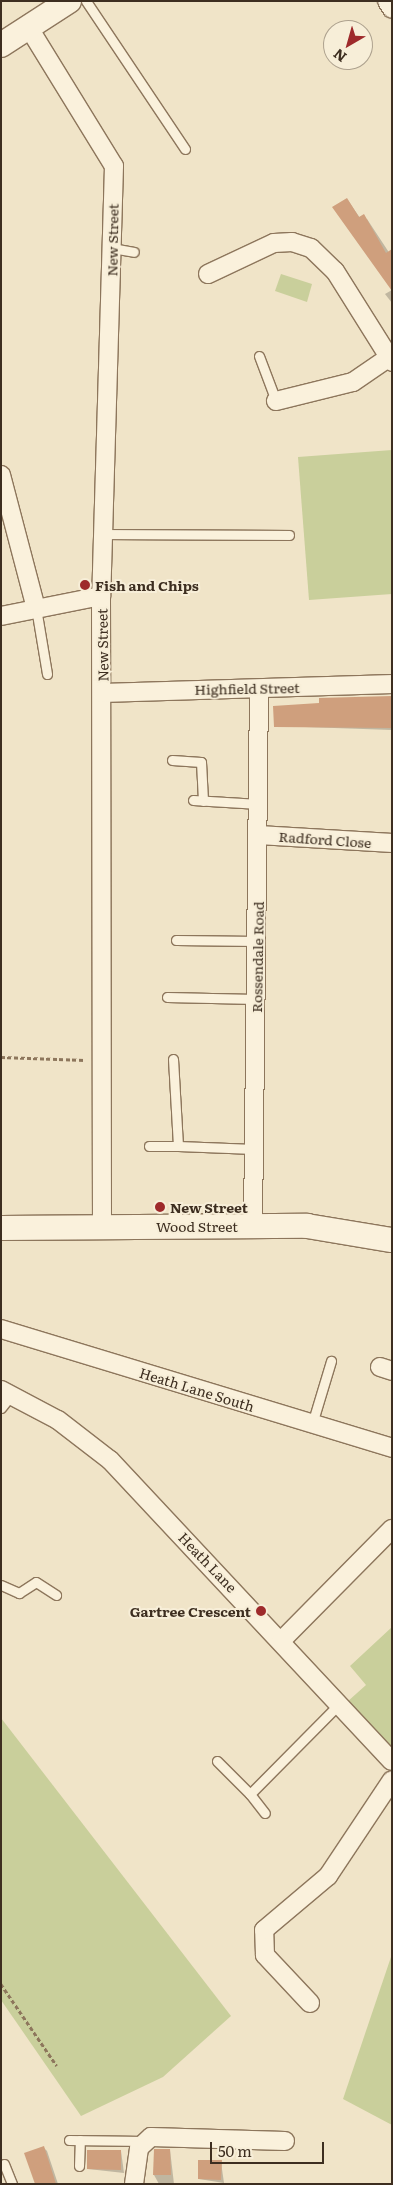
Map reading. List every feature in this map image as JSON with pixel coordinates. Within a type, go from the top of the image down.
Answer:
[{"type":"street","points":[[2,42],[29,28],[70,1]]},
{"type":"street","points":[[386,1],[392,9]]},
{"type":"street","name":"New Street","points":[[29,28],[114,166],[100,596],[103,693],[104,1061],[102,1226]]},
{"type":"street","points":[[208,274],[274,243],[292,242],[311,248],[335,271],[390,360],[353,382],[276,401]]},
{"type":"street","points":[[1,474],[36,608]]},
{"type":"street","points":[[1,616],[100,596]]},
{"type":"street","name":"Highfield Street","points":[[103,693],[392,684]]},
{"type":"street","name":"Rossendale Road","points":[[253,1225],[259,835],[259,689]]},
{"type":"street","name":"Radford Close","points":[[259,835],[392,843]]},
{"type":"street","name":"Wood Street","points":[[1,1228],[307,1226],[392,1240]]},
{"type":"street","name":"Heath Lane South","points":[[1,1329],[392,1448]]},
{"type":"street","name":"Heath Lane","points":[[4,1398],[58,1420],[110,1460],[392,1761]]},
{"type":"street","points":[[281,1641],[392,1529]]},
{"type":"street","points":[[310,2004],[265,1955],[264,1930],[328,1876],[392,1780]]},
{"type":"street","points":[[134,2184],[136,2159],[144,2142],[151,2137],[285,2141]]},
{"type":"lane","points":[[86,1],[185,149]]},
{"type":"lane","points":[[112,248],[134,252]]},
{"type":"lane","points":[[259,356],[276,401]]},
{"type":"lane","points":[[103,534],[289,535]]},
{"type":"lane","points":[[36,608],[47,674]]},
{"type":"lane","points":[[172,760],[202,762],[203,801]]},
{"type":"lane","points":[[193,800],[259,804]]},
{"type":"lane","points":[[176,940],[257,941]]},
{"type":"lane","points":[[167,997],[256,999]]},
{"type":"lane","points":[[174,1059],[178,1146]]},
{"type":"lane","points":[[149,1146],[254,1149]]},
{"type":"lane","points":[[312,1424],[331,1361]]},
{"type":"lane","points":[[1,1585],[19,1593],[36,1582],[56,1595]]},
{"type":"lane","points":[[250,1794],[339,1704]]},
{"type":"lane","points":[[217,1761],[250,1794],[265,1813]]},
{"type":"lane","points":[[69,2140],[144,2142]]},
{"type":"lane","points":[[79,2166],[80,2140]]},
{"type":"lane","points":[[4,2164],[12,2184]]},
{"type":"path","points":[[1,1057],[104,1061]]},
{"type":"path","points":[[1,1984],[57,2066]]},
{"type":"green space","points":[[281,274],[312,284],[307,302],[275,291]]},
{"type":"green space","points":[[392,450],[392,594],[309,600],[298,457]]},
{"type":"green space","points":[[392,1627],[392,1747],[347,1702],[366,1685],[350,1666]]},
{"type":"green space","points":[[1,1718],[231,2016],[163,2077],[81,2116],[1,2000]]},
{"type":"green space","points":[[392,1954],[392,2125],[343,2099]]},
{"type":"building","points":[[347,198],[359,217],[364,214],[386,253],[392,249],[392,291],[332,207]]},
{"type":"building","points":[[392,696],[392,728],[274,727],[273,706],[319,703],[319,698]]},
{"type":"building","points":[[44,2146],[56,2184],[35,2184],[24,2153]]},
{"type":"building","points":[[154,2149],[170,2149],[171,2175],[153,2175]]},
{"type":"building","points":[[87,2150],[121,2150],[121,2170],[87,2169]]},
{"type":"building","points":[[198,2160],[222,2160],[221,2180],[198,2179]]},
{"type":"place","name":"Fish and Chips","points":[[85,585]]},
{"type":"place","name":"New Street","points":[[160,1207]]},
{"type":"place","name":"Gartree Crescent","points":[[261,1611]]}]
